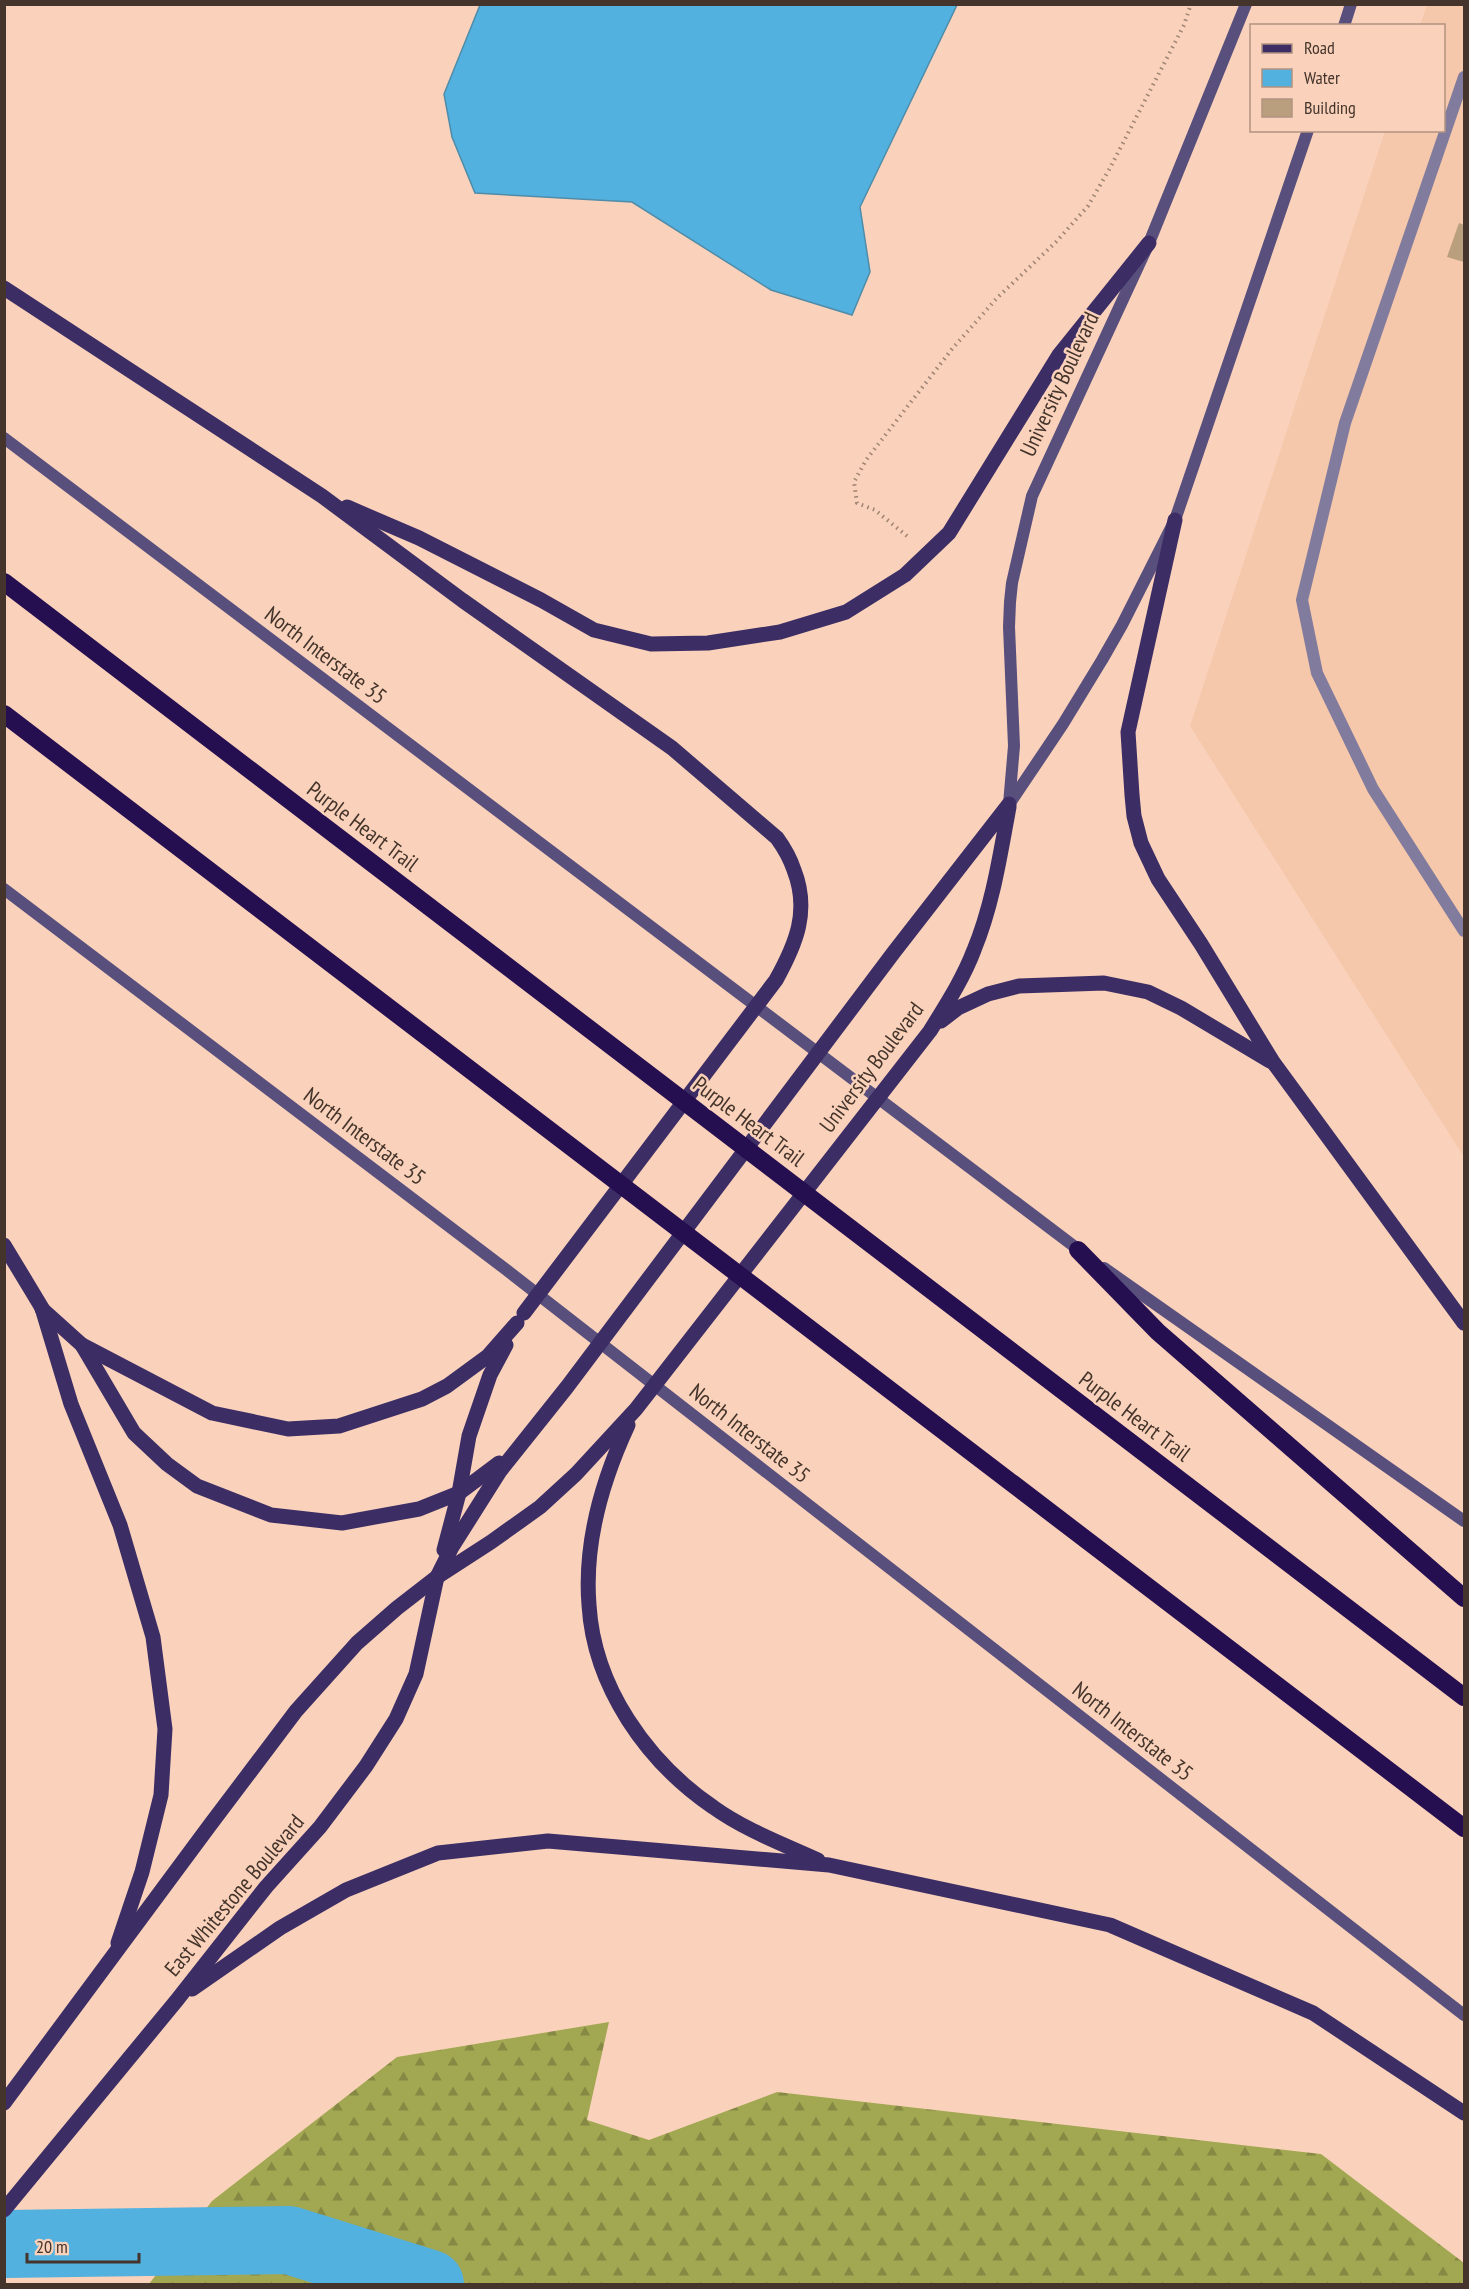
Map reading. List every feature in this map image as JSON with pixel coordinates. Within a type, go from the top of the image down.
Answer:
[{"type":"highway","name":"Purple Heart Trail","points":[[4,582],[1464,1697]]},
{"type":"highway","points":[[4,714],[1464,1828]]},
{"type":"highway","points":[[1078,1250],[1158,1332],[1464,1598]]},
{"type":"main road","name":"University Boulevard","points":[[636,1409],[930,1030],[956,990],[975,950],[992,896],[1009,804],[1014,746],[1011,701],[1012,583],[1032,496],[1149,243],[1246,4]]},
{"type":"main road","points":[[1345,24],[1351,4]]},
{"type":"main road","name":"University Boulevard","points":[[583,1365],[962,862],[1009,804],[1063,724],[1102,660],[1175,520],[1307,132]]},
{"type":"main road","points":[[322,496],[419,538],[541,600],[594,630],[651,644],[708,643],[780,632],[846,612],[905,575],[949,533],[1059,355],[1149,243]]},
{"type":"main road","points":[[4,288],[322,496],[462,600],[672,748],[777,838],[786,849],[798,880],[802,913],[792,952],[776,980],[520,1318],[488,1356],[447,1386],[422,1399],[339,1426],[288,1429],[212,1413],[82,1345],[42,1308]]},
{"type":"main road","name":"North Interstate 35","points":[[4,438],[1078,1250],[1464,1521]]},
{"type":"main road","points":[[1175,520],[1128,732],[1134,816],[1141,843],[1158,879],[1201,944],[1273,1062],[1464,1323]]},
{"type":"main road","name":"North Interstate 35","points":[[4,889],[504,1268],[1464,2015]]},
{"type":"main road","points":[[930,1030],[958,1008],[988,994],[1019,986],[1104,983],[1148,992],[1273,1062]]},
{"type":"main road","points":[[4,1245],[42,1308],[72,1404],[120,1525],[153,1636],[165,1729],[161,1795],[142,1872],[113,1957]]},
{"type":"main road","points":[[437,1576],[459,1492],[469,1436],[490,1375],[520,1318]]},
{"type":"main road","points":[[82,1345],[134,1433],[167,1464],[197,1486],[271,1515],[342,1523],[419,1509],[459,1492],[490,1471],[524,1441]]},
{"type":"main road","name":"East Whitestone Boulevard","points":[[4,2210],[177,2000],[266,1887],[320,1827],[366,1766],[396,1719],[416,1674],[437,1576],[452,1547],[487,1491],[583,1365]]},
{"type":"main road","points":[[636,1409],[614,1455],[598,1510],[591,1546],[589,1606],[595,1639],[605,1673],[634,1731],[654,1756],[684,1784],[712,1807],[736,1822],[829,1864]]},
{"type":"main road","name":"East Whitestone Boulevard","points":[[4,2103],[210,1824],[296,1712],[357,1643],[437,1576],[491,1542],[540,1507],[576,1474],[636,1409]]},
{"type":"main road","points":[[177,2000],[280,1928],[337,1896],[438,1853],[548,1841],[829,1864],[1110,1925],[1313,2013],[1464,2113]]},
{"type":"lane","points":[[1464,77],[1345,423],[1302,600],[1317,673],[1373,789],[1464,932]]},
{"type":"path","points":[[909,538],[875,510],[857,503],[854,482],[862,467],[951,349],[997,298],[1057,241],[1088,206],[1184,26],[1191,4]]},
{"type":"shaded area","points":[[1427,5],[1464,5],[1464,1157],[1190,726],[1385,132],[1445,132],[1445,24],[1420,24]]},
{"type":"green space","points":[[609,2022],[587,2120],[649,2140],[777,2092],[1321,2154],[1464,2263],[1464,2284],[149,2284],[212,2201],[397,2057]]},
{"type":"water","points":[[480,5],[957,5],[860,207],[870,272],[852,315],[771,290],[632,202],[475,193],[452,137],[444,94]]},
{"type":"building","points":[[1459,223],[1464,225],[1464,262],[1447,257]]},
{"type":"waterway","points":[[4,2244],[289,2240],[430,2284]]}]
